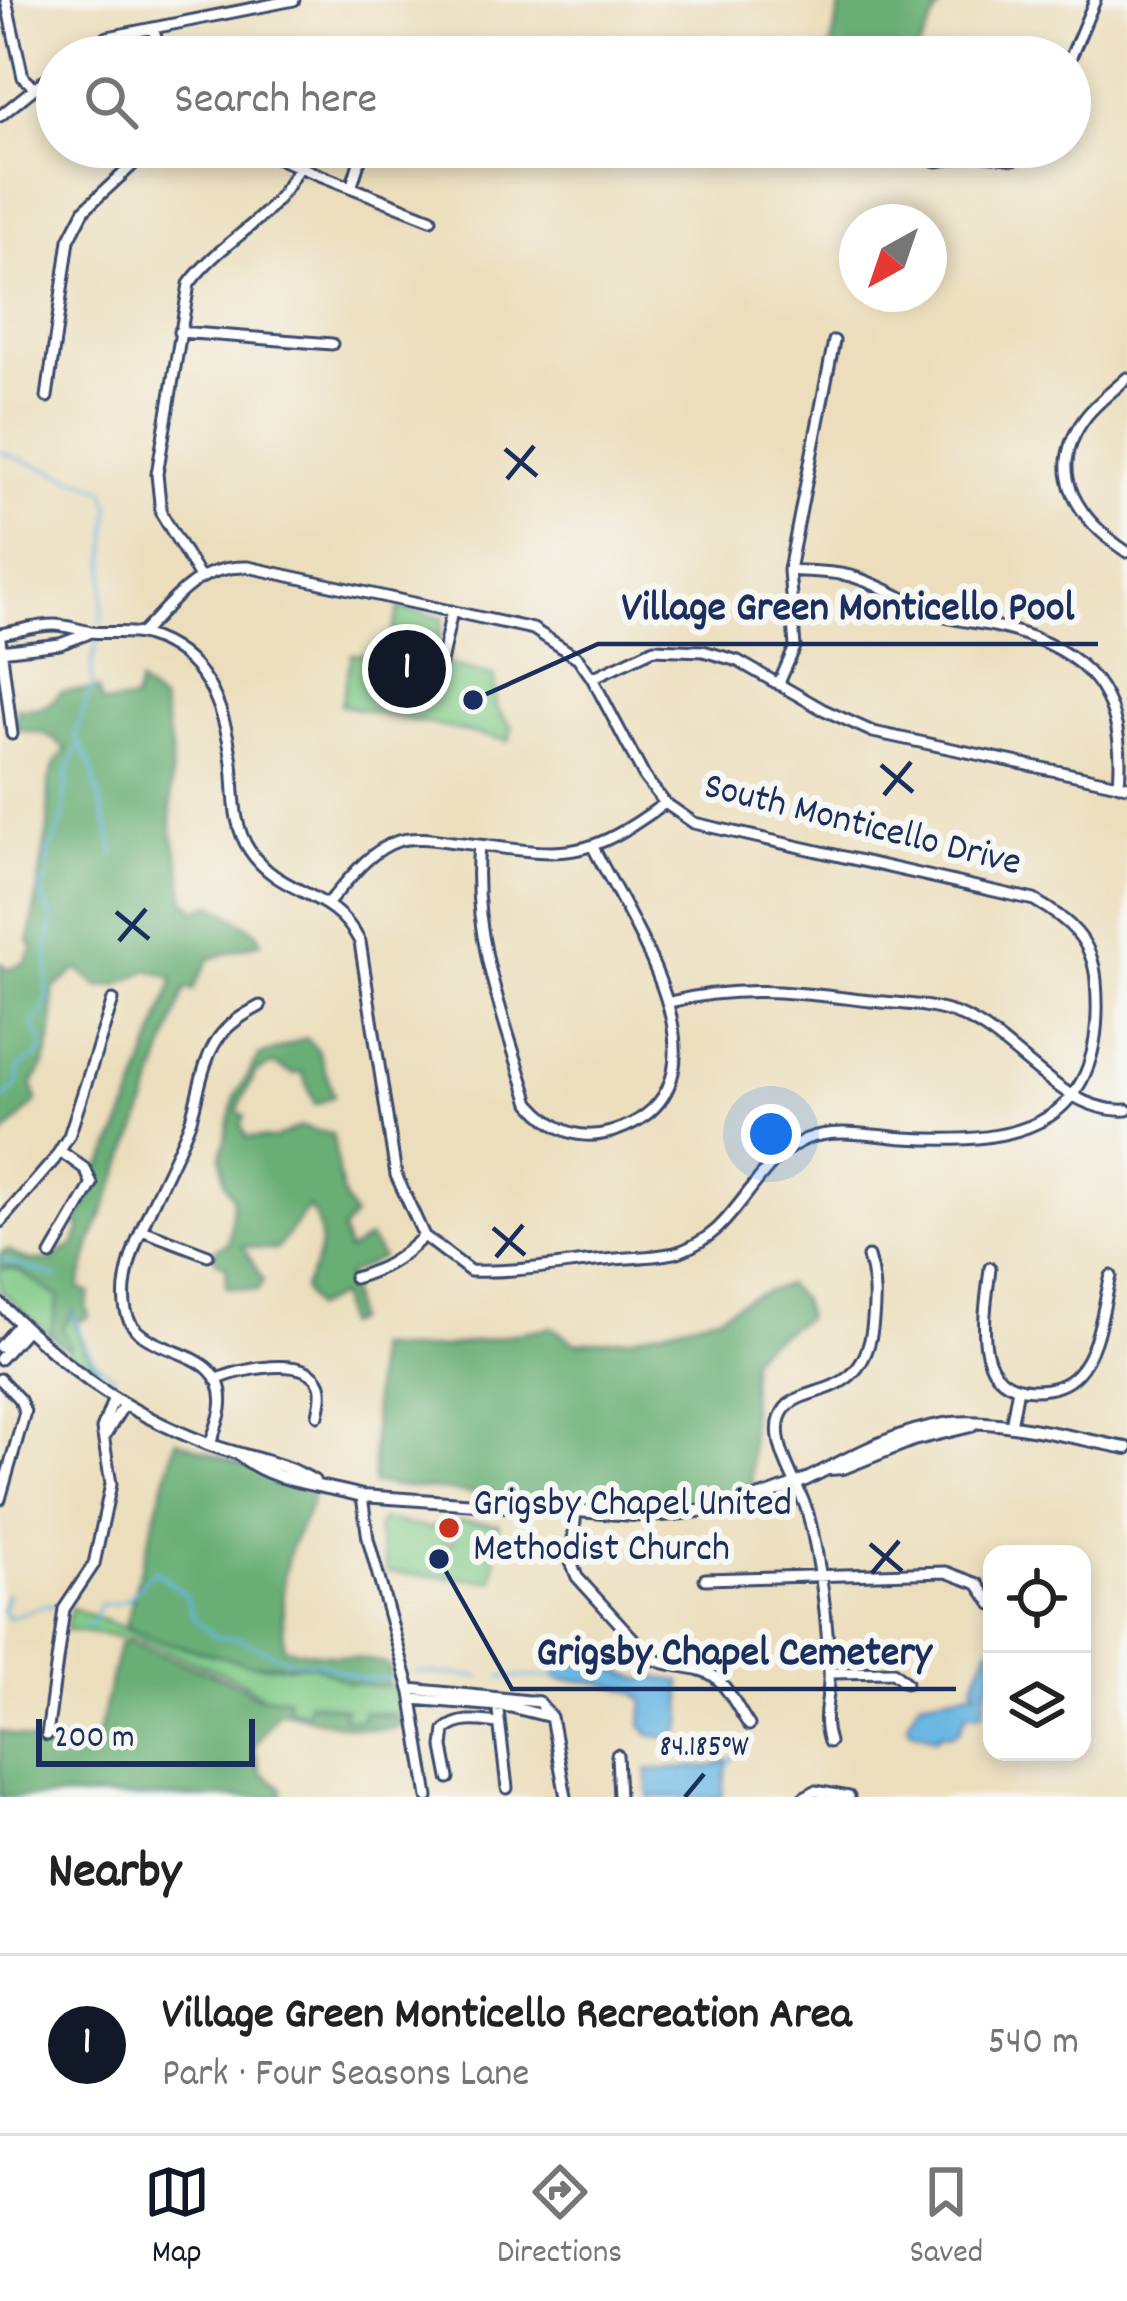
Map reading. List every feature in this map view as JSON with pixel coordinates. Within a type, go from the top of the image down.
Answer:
[{"type":"street","points":[[0,116],[34,87],[23,76],[6,0]]},
{"type":"street","points":[[113,36],[294,0]]},
{"type":"street","points":[[1080,36],[1095,0]]},
{"type":"street","points":[[153,28],[155,36]]},
{"type":"street","points":[[47,397],[69,240],[85,209],[129,168]]},
{"type":"street","points":[[141,634],[199,576],[161,513],[157,474],[189,284],[200,269],[266,217],[286,194],[298,168]]},
{"type":"street","points":[[305,168],[431,219]]},
{"type":"street","points":[[352,185],[357,168]]},
{"type":"street","points":[[179,332],[332,344]]},
{"type":"street","points":[[779,683],[795,647],[789,570],[834,341]]},
{"type":"street","points":[[1127,378],[1087,416],[1072,440],[1067,470],[1072,498],[1086,520],[1127,552]]},
{"type":"street","name":"South Monticello Drive","points":[[199,576],[225,566],[248,567],[533,629],[578,658],[645,778],[665,803],[694,824],[1034,900],[1053,911],[1078,931],[1092,955],[1096,982],[1096,1032],[1086,1072],[1073,1095]]},
{"type":"street","points":[[592,678],[654,649],[721,656],[873,732],[1123,786],[1123,743],[1112,698],[1103,682],[1060,649],[1013,631],[938,614],[848,575],[789,570]]},
{"type":"street","points":[[436,686],[452,610]]},
{"type":"street","points":[[12,734],[0,636],[56,625],[141,634],[169,644],[196,664],[225,718],[236,821],[246,847],[283,883],[328,903],[349,920],[360,942],[396,1175],[424,1236],[470,1271],[676,1252],[716,1230],[778,1157],[806,1140],[830,1133],[983,1139],[1034,1127],[1073,1095]]},
{"type":"street","points":[[1,651],[60,644],[92,632]]},
{"type":"street","points":[[328,903],[365,862],[399,841],[423,839],[552,854],[593,847],[621,835],[665,803]]},
{"type":"street","points":[[478,845],[478,922],[530,1103],[550,1126],[600,1135],[642,1117],[661,1099],[678,1054],[670,1002],[593,847]]},
{"type":"street","points":[[670,1002],[713,991],[760,988],[934,1007],[965,1018],[1073,1095],[1107,1111],[1127,1110]]},
{"type":"street","points":[[0,1222],[60,1151],[92,1072],[113,1000]]},
{"type":"street","points":[[210,1444],[222,1405],[216,1380],[197,1360],[145,1339],[133,1328],[126,1311],[126,1281],[142,1230],[190,1122],[213,1046],[224,1029],[260,1006]]},
{"type":"street","points":[[51,1255],[92,1184],[85,1169],[60,1151]]},
{"type":"street","points":[[142,1230],[208,1256]]},
{"type":"street","points":[[354,1278],[404,1256],[424,1236]]},
{"type":"street","points":[[829,1742],[822,1722],[830,1673],[818,1574],[808,1514],[779,1437],[780,1419],[788,1405],[848,1378],[868,1355],[876,1282],[868,1257]]},
{"type":"street","points":[[990,1268],[983,1342],[989,1362],[1018,1388],[1061,1387],[1079,1373],[1111,1276]]},
{"type":"street","points":[[0,1304],[118,1403],[210,1444],[362,1496],[648,1516],[691,1514],[748,1502],[912,1431],[959,1422],[1011,1426],[1127,1448]]},
{"type":"street","points":[[0,1347],[23,1326]]},
{"type":"street","points":[[0,1359],[23,1326]]},
{"type":"street","points":[[216,1380],[239,1369],[298,1369],[318,1381],[322,1390],[318,1415]]},
{"type":"street","points":[[0,1379],[25,1412],[0,1499]]},
{"type":"street","points":[[1011,1426],[1018,1388]]},
{"type":"street","points":[[47,1735],[64,1609],[94,1564],[111,1484],[102,1430],[118,1403]]},
{"type":"street","points":[[362,1496],[368,1539],[411,1694],[428,1797]]},
{"type":"street","points":[[576,1510],[571,1562],[577,1577],[650,1657],[663,1666],[710,1673],[718,1679],[749,1725]]},
{"type":"street","points":[[705,1579],[946,1572],[978,1584],[983,1591]]},
{"type":"street","points":[[830,1673],[893,1672],[905,1683]]},
{"type":"street","points":[[411,1694],[539,1702],[551,1717],[566,1797]]},
{"type":"street","points":[[496,1701],[507,1788]]},
{"type":"street","points":[[449,1778],[445,1730],[454,1722],[468,1720],[498,1723]]},
{"type":"street","points":[[617,1755],[619,1797]]},
{"type":"street","points":[[804,1797],[815,1792],[850,1797]]},
{"type":"green space","points":[[842,0],[948,0],[925,36],[833,36]]},
{"type":"green space","points":[[399,608],[443,618],[434,662],[494,676],[496,708],[512,728],[509,741],[341,705],[352,654],[386,658]]},
{"type":"green space","points":[[139,684],[162,703],[171,750],[171,828],[184,898],[196,910],[213,904],[258,933],[261,942],[209,959],[193,990],[185,989],[139,1125],[91,1243],[79,1288],[90,1293],[89,1317],[78,1322],[74,1311],[62,1329],[71,1346],[65,1348],[50,1332],[59,1298],[19,1270],[0,1267],[0,1253],[8,1250],[27,1260],[55,1260],[75,1245],[81,1226],[75,1223],[95,1190],[95,1173],[126,1114],[174,978],[148,970],[118,985],[98,987],[78,969],[53,989],[49,1050],[32,1085],[37,1101],[0,1139],[0,963],[8,969],[25,963],[34,946],[29,943],[48,827],[49,780],[67,749],[45,734],[15,729],[18,708],[42,707],[60,692],[98,689],[102,704],[134,701]]},
{"type":"green space","points":[[306,1038],[318,1050],[334,1096],[315,1105],[302,1072],[294,1074],[272,1064],[255,1073],[237,1111],[245,1116],[241,1125],[247,1137],[273,1139],[300,1127],[332,1134],[341,1187],[354,1216],[342,1231],[348,1251],[369,1238],[382,1257],[347,1275],[354,1321],[344,1325],[339,1296],[314,1308],[303,1289],[320,1248],[319,1228],[309,1207],[276,1250],[243,1246],[263,1281],[258,1291],[226,1287],[227,1268],[215,1260],[214,1250],[229,1242],[233,1198],[224,1182],[221,1156],[235,1097],[259,1056]]},
{"type":"green space","points":[[0,1268],[19,1270],[59,1298],[54,1318],[57,1337],[65,1348],[70,1347],[62,1329],[72,1313],[83,1349],[97,1367],[92,1373],[0,1290]]},
{"type":"green space","points":[[786,1285],[800,1298],[806,1317],[761,1346],[750,1359],[751,1478],[756,1489],[699,1503],[638,1508],[373,1484],[374,1347],[442,1347],[552,1327],[577,1343],[630,1338],[718,1315]]},
{"type":"green space","points":[[176,1440],[312,1491],[286,1564],[284,1648],[380,1662],[390,1674],[385,1687],[348,1682],[314,1665],[250,1664],[157,1640],[125,1626]]},
{"type":"green space","points":[[382,1520],[433,1529],[443,1526],[442,1539],[453,1544],[458,1521],[499,1524],[493,1581],[387,1572],[377,1529]]},
{"type":"green space","points":[[71,1608],[157,1640],[264,1666],[314,1665],[348,1682],[402,1687],[409,1715],[364,1711],[362,1721],[343,1718],[345,1709],[309,1702],[307,1713],[287,1709],[287,1697],[263,1697],[242,1681],[136,1639],[66,1630]]},
{"type":"green space","points":[[120,1642],[241,1685],[256,1696],[288,1697],[288,1709],[306,1713],[309,1702],[345,1708],[344,1718],[361,1721],[364,1711],[403,1720],[403,1725],[360,1728],[278,1711],[254,1747],[261,1773],[282,1788],[282,1797],[0,1797],[0,1731],[78,1756],[89,1755]]},
{"type":"water","points":[[567,1651],[643,1680],[681,1681],[683,1720],[677,1739],[649,1735],[642,1725],[644,1700],[625,1689],[557,1679],[554,1663]]},
{"type":"water","points":[[983,1662],[983,1712],[968,1712],[959,1731],[940,1733],[936,1739],[910,1730],[908,1721],[920,1700],[977,1690],[973,1684]]},
{"type":"water","points":[[727,1760],[722,1797],[649,1797],[647,1771],[713,1766]]},
{"type":"waterway","points":[[0,452],[104,489],[110,505],[101,624]]},
{"type":"waterway","points":[[98,640],[92,686],[75,735],[90,764],[115,855]]},
{"type":"waterway","points":[[0,1101],[18,1086],[19,1067],[42,1053],[42,1041],[33,1025],[48,1000],[48,940],[53,923],[40,889],[48,879],[47,851],[61,824],[68,772],[78,747]]},
{"type":"waterway","points":[[4,1260],[58,1278]]},
{"type":"waterway","points":[[74,1313],[93,1357],[115,1376]]},
{"type":"waterway","points":[[83,1625],[91,1626],[100,1604],[127,1599],[155,1570],[185,1595],[194,1618],[215,1637],[239,1638],[287,1660],[323,1664],[361,1679],[394,1678]]},
{"type":"waterway","points":[[7,1594],[3,1609],[8,1618],[56,1605]]},
{"type":"waterway","points":[[416,1672],[481,1677]]},
{"type":"waterway","points":[[501,1677],[556,1677]]},
{"type":"waterway","points":[[728,1765],[738,1751]]},
{"type":"place","name":"Village Green Monticello Recreation Area","points":[[407,669]]},
{"type":"place","name":"Village Green Monticello Pool","points":[[473,700]]},
{"type":"place","name":"Grigsby Chapel United Methodist Church","points":[[449,1528]]},
{"type":"place","name":"Grigsby Chapel Cemetery","points":[[439,1559]]}]
